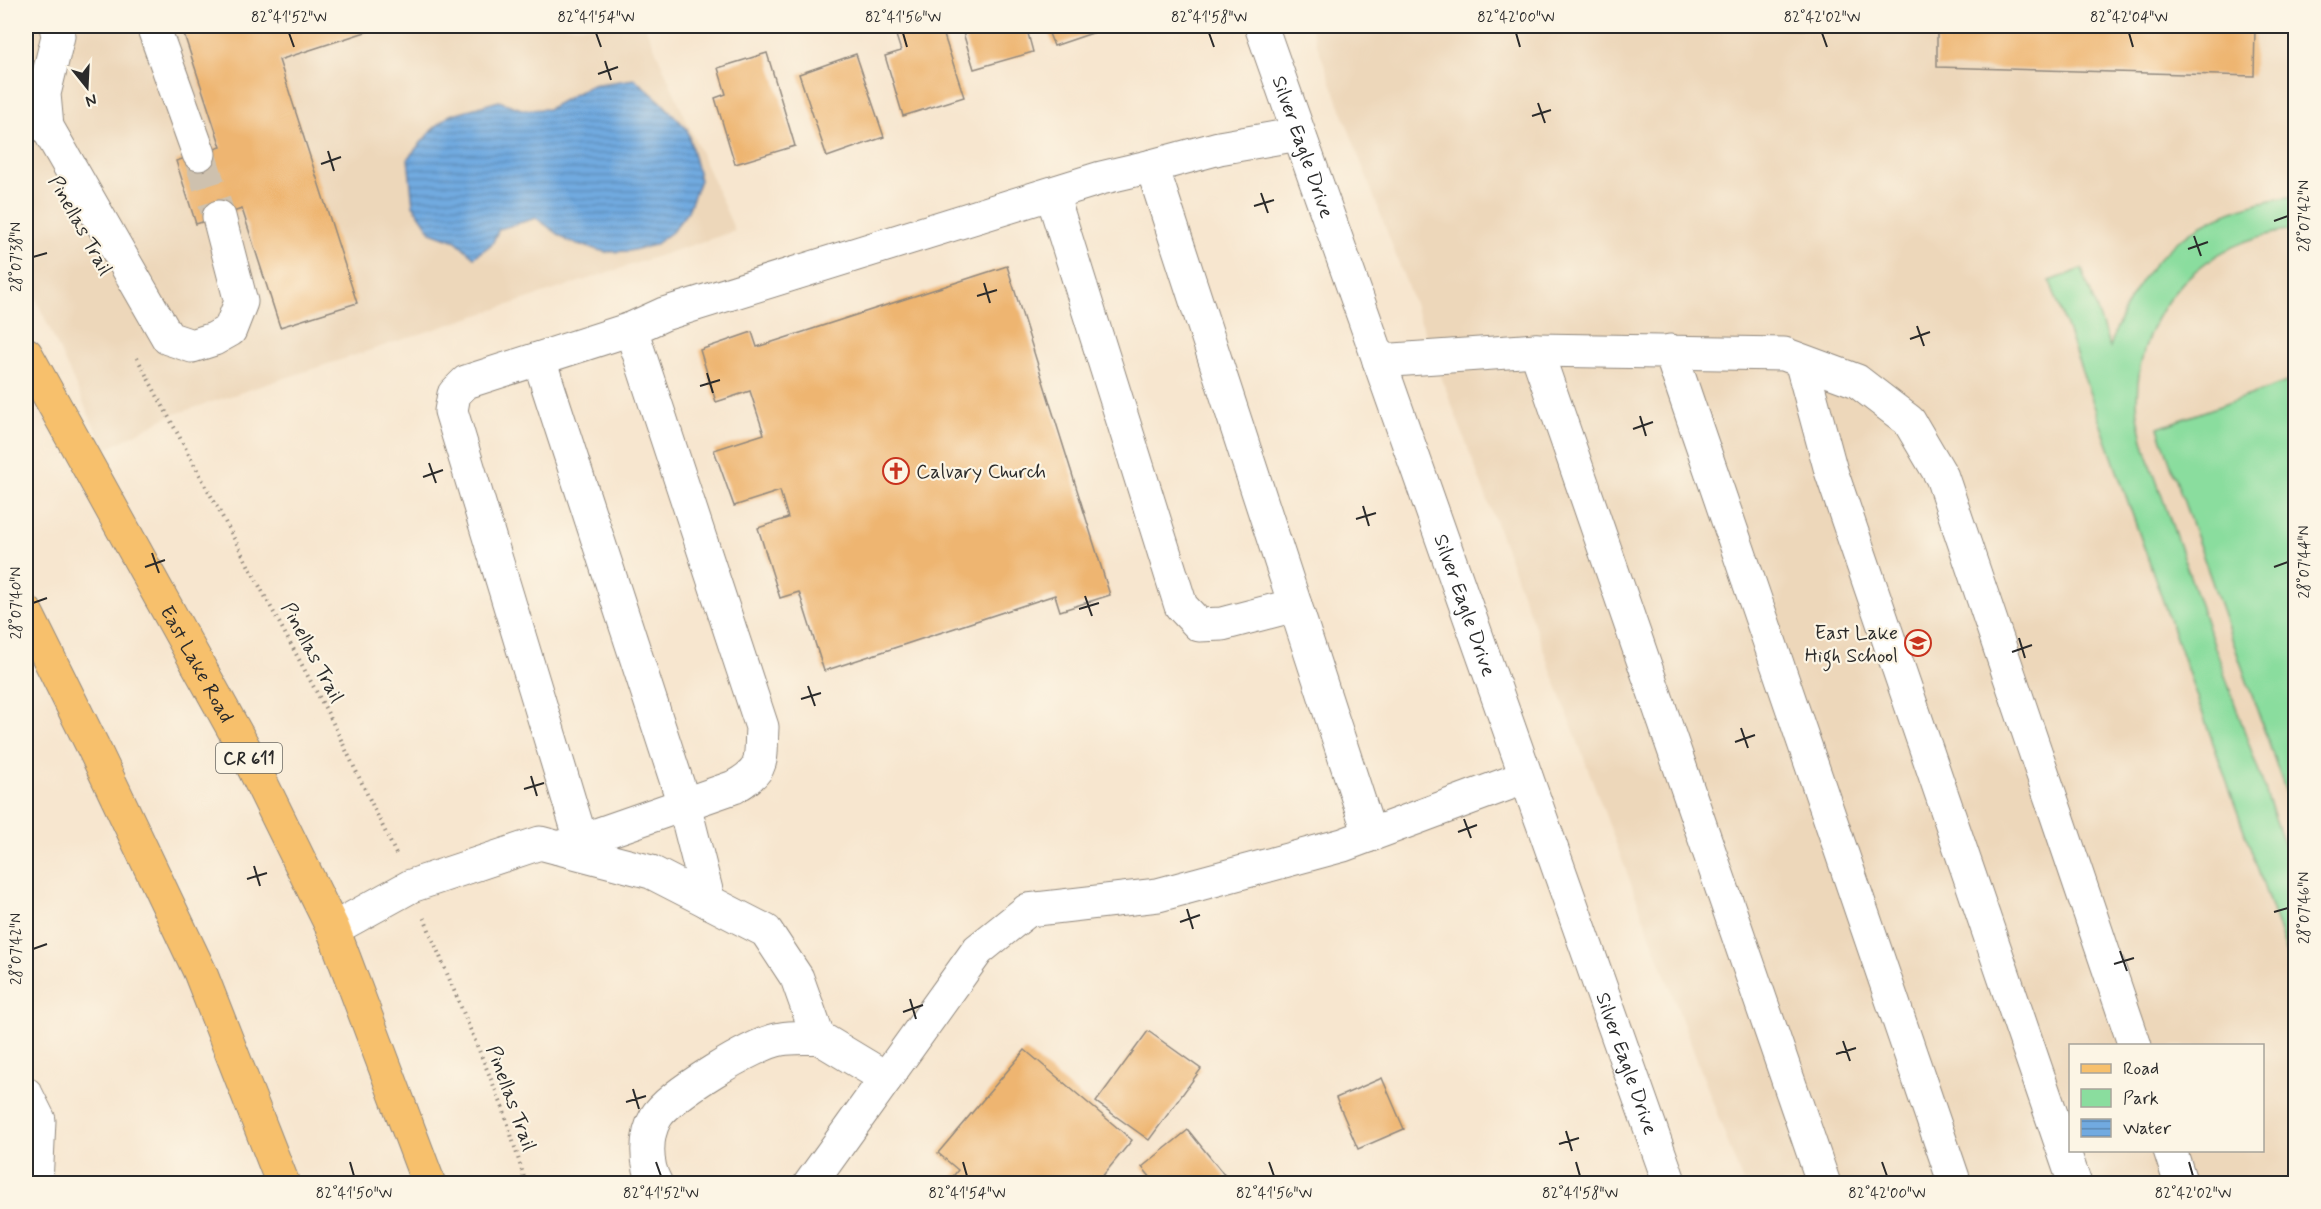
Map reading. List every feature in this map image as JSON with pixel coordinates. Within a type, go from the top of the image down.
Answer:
[{"type":"main road","name":"East Lake Road","points":[[26,354],[244,748],[333,929],[429,1184]]},
{"type":"main road","points":[[26,612],[200,972],[283,1184]]},
{"type":"street","points":[[56,26],[58,36],[44,94],[47,127],[168,338],[192,346],[214,339],[230,330],[241,302],[219,217]]},
{"type":"street","points":[[153,26],[199,154]]},
{"type":"street","name":"Silver Eagle Drive","points":[[1261,26],[1670,1184]]},
{"type":"street","points":[[570,844],[452,411],[454,394],[466,382],[631,329],[664,314],[1101,178],[1219,148],[1299,134]]},
{"type":"street","points":[[1152,166],[1370,835]]},
{"type":"street","points":[[1052,194],[1181,606],[1199,625],[1221,624],[1295,605]]},
{"type":"street","points":[[570,844],[734,787],[752,777],[760,763],[762,727],[631,329]]},
{"type":"street","points":[[1379,361],[1536,350],[1784,354],[1857,381],[1909,421],[1942,477],[2134,1044]]},
{"type":"street","points":[[1536,350],[1824,1184]]},
{"type":"street","points":[[1670,351],[1955,1184]]},
{"type":"street","points":[[539,359],[684,804],[709,902]]},
{"type":"street","points":[[1801,361],[1831,471],[2076,1184]]},
{"type":"street","points":[[810,1184],[978,950],[1028,910],[1158,895],[1343,845],[1526,777]]},
{"type":"street","points":[[333,929],[411,886],[540,843],[570,844],[651,872],[766,931],[797,978],[818,1037]]},
{"type":"street","points":[[656,1184],[651,1175],[648,1157],[651,1132],[657,1116],[672,1099],[750,1049],[780,1039],[818,1037],[886,1078]]},
{"type":"street","points":[[26,1094],[39,1120],[36,1184]]},
{"type":"street","points":[[2171,1152],[2181,1184]]},
{"type":"path","name":"Pinellas Trail","points":[[132,349],[331,718],[411,886],[503,1108],[526,1184]]},
{"type":"shaded area","points":[[26,26],[645,26],[735,231],[169,416],[105,450],[26,277]],"holes":[[[634,79],[660,101],[687,129],[700,180],[688,211],[672,232],[568,241],[536,218],[498,229],[492,244],[475,257],[456,241],[499,101],[524,110],[548,109],[591,85]]]},
{"type":"shaded area","name":"East Lake High School","points":[[1310,26],[2295,26],[2295,1183],[1743,1183]]},
{"type":"green space","points":[[2295,196],[2295,230],[2262,236],[2232,247],[2205,263],[2182,283],[2163,307],[2149,335],[2140,366],[2137,400],[2147,454],[2295,875],[2295,975],[2050,281],[2082,269],[2110,347],[2122,315],[2138,286],[2156,262],[2178,242],[2203,225],[2230,212],[2261,202]]},
{"type":"green space","points":[[2296,379],[2295,818],[2158,428]]},
{"type":"water","points":[[635,79],[687,129],[700,180],[688,211],[672,232],[654,245],[629,251],[605,252],[568,241],[536,218],[499,229],[492,244],[474,257],[456,241],[431,232],[413,205],[408,158],[432,130],[450,115],[499,101],[524,110],[548,109],[591,85]]},
{"type":"building","points":[[189,26],[384,26],[279,60],[357,303],[280,327],[242,209],[196,224],[176,161],[221,147],[182,28]]},
{"type":"building","points":[[893,26],[941,26],[964,97],[903,116],[885,56],[901,51]]},
{"type":"building","points":[[961,26],[1026,26],[1033,52],[974,69]]},
{"type":"building","points":[[1046,26],[1113,26],[1054,46]]},
{"type":"building","points":[[1771,26],[1893,26],[1893,31],[1771,29]]},
{"type":"building","points":[[1937,26],[2255,26],[2254,76],[1937,67]]},
{"type":"building","points":[[767,53],[795,146],[735,164],[715,98],[726,94],[718,68]]},
{"type":"building","points":[[856,54],[884,137],[827,157],[799,74]]},
{"type":"building","name":"Calvary Church","points":[[1007,266],[1110,595],[1060,611],[1055,595],[824,671],[799,592],[780,598],[758,528],[788,518],[780,491],[734,506],[714,450],[764,434],[750,391],[716,402],[700,350],[752,332],[757,347]]},
{"type":"building","points":[[1148,1031],[1201,1069],[1149,1140],[1096,1102]]},
{"type":"building","points":[[1025,1050],[1132,1140],[1096,1184],[947,1184],[958,1170],[938,1153]]},
{"type":"building","points":[[1382,1078],[1404,1129],[1358,1149],[1336,1098]]},
{"type":"building","points":[[1188,1130],[1226,1177],[1218,1184],[1156,1184],[1142,1167]]},
{"type":"tunnel","points":[[199,154],[219,217]]},
{"type":"place","name":"Calvary Church","points":[[896,471]]},
{"type":"place","name":"East Lake High School","points":[[1918,643]]}]
